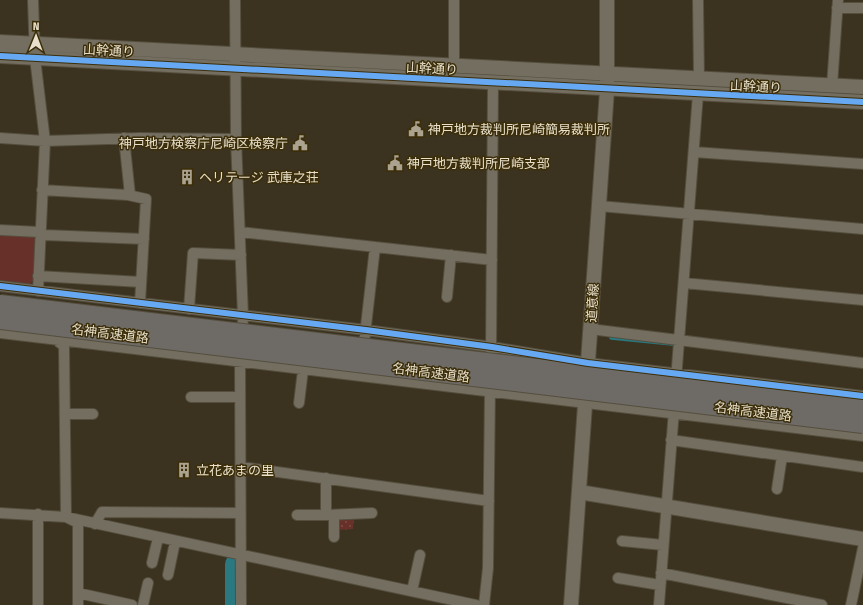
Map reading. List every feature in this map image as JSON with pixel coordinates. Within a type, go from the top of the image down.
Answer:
[{"type":"highway","name":"名神高速道路","points":[[0,304],[863,407]]},
{"type":"highway","name":"名神高速道路","points":[[0,320],[863,424]]},
{"type":"street","points":[[33,0],[34,51],[44,141],[39,232],[38,291]]},
{"type":"street","points":[[235,0],[236,140],[241,232],[243,316],[240,362],[241,605]]},
{"type":"street","points":[[454,0],[454,65]]},
{"type":"street","name":"道意線","points":[[571,605],[607,90],[607,0]]},
{"type":"street","points":[[698,0],[699,78]]},
{"type":"street","points":[[832,86],[838,4],[863,8]]},
{"type":"street","name":"山幹通り","points":[[0,42],[34,51],[235,68],[493,82],[607,90],[863,102]]},
{"type":"street","name":"山幹通り","points":[[0,56],[34,51],[235,53],[863,87]]},
{"type":"street","points":[[484,605],[488,568],[492,346],[493,82]]},
{"type":"street","points":[[659,605],[698,94]]},
{"type":"street","points":[[0,138],[44,141],[124,138],[236,140]]},
{"type":"street","points":[[124,138],[130,195]]},
{"type":"street","points":[[694,152],[863,164]]},
{"type":"street","points":[[42,190],[130,195],[146,199],[140,303]]},
{"type":"street","points":[[599,206],[863,229]]},
{"type":"street","points":[[0,230],[39,232],[44,234],[144,239]]},
{"type":"street","points":[[241,232],[492,260]]},
{"type":"street","points":[[360,377],[375,247]]},
{"type":"street","points":[[189,309],[193,253],[241,255]]},
{"type":"street","points":[[447,296],[451,255]]},
{"type":"street","points":[[38,276],[141,282]]},
{"type":"street","points":[[684,283],[863,300]]},
{"type":"street","points":[[0,286],[492,346],[588,363],[863,396]]},
{"type":"street","points":[[55,340],[60,294]]},
{"type":"street","points":[[590,329],[863,363]]},
{"type":"street","points":[[0,333],[585,405],[863,436]]},
{"type":"street","points":[[55,340],[64,346],[66,517]]},
{"type":"street","points":[[299,403],[303,370]]},
{"type":"street","points":[[191,397],[240,397]]},
{"type":"street","points":[[65,414],[94,414]]},
{"type":"street","points":[[671,440],[863,467]]},
{"type":"street","points":[[777,489],[782,456]]},
{"type":"street","points":[[241,467],[489,501]]},
{"type":"street","points":[[326,478],[334,537]]},
{"type":"street","points":[[579,492],[863,539]]},
{"type":"street","points":[[95,524],[102,512],[240,513]]},
{"type":"street","points":[[0,513],[38,514],[66,517],[175,542],[476,605]]},
{"type":"street","points":[[297,515],[372,513]]},
{"type":"street","points":[[38,514],[38,605]]},
{"type":"street","points":[[66,517],[78,523],[78,605]]},
{"type":"street","points":[[152,563],[158,538]]},
{"type":"street","points":[[622,541],[663,545]]},
{"type":"street","points":[[168,574],[175,542]]},
{"type":"street","points":[[851,605],[863,548]]},
{"type":"street","points":[[412,591],[420,555]]},
{"type":"street","points":[[661,573],[822,605]]},
{"type":"street","points":[[618,578],[660,585]]},
{"type":"street","points":[[143,605],[148,583]]},
{"type":"street","points":[[78,594],[132,605]]},
{"type":"shaded area","points":[[0,233],[31,235],[35,239],[34,280],[30,284],[0,280]]},
{"type":"shaded area","points":[[354,517],[353,529],[337,530],[336,520],[339,518]]},
{"type":"waterway","points":[[611,338],[672,344]]},
{"type":"waterway","points":[[235,564],[235,605]]},
{"type":"cycle path","points":[[0,56],[863,102]]},
{"type":"cycle path","points":[[0,286],[366,330],[492,347],[588,363],[863,396]]},
{"type":"place","name":"神戸地方裁判所尼崎簡易裁判所","points":[[416,129]]},
{"type":"place","name":"神戸地方検察庁尼崎区検察庁","points":[[300,143]]},
{"type":"place","name":"神戸地方裁判所尼崎支部","points":[[395,163]]},
{"type":"place","name":"ヘリテージ 武庫之荘","points":[[187,177]]},
{"type":"place","name":"立花あまの里","points":[[184,470]]}]
